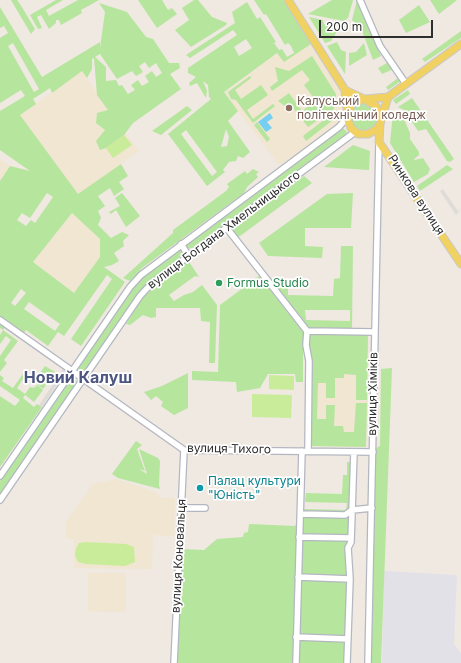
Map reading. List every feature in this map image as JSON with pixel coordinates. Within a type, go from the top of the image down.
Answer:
[{"type":"main road","points":[[288,0],[345,90],[347,109],[346,119],[351,128],[355,132],[379,142]]},
{"type":"main road","points":[[347,109],[355,102],[365,99],[388,97],[461,44]]},
{"type":"main road","points":[[345,90],[376,106],[381,121],[373,132],[363,135]]},
{"type":"main road","name":"Ринкова вулиця","points":[[388,97],[381,121],[379,142],[461,264]]},
{"type":"street","points":[[360,0],[380,46],[406,84]]},
{"type":"street","name":"вулиця Богдана Хмельницького","points":[[0,476],[130,287],[150,268],[339,127],[346,119]]},
{"type":"street","name":"вулиця Богдана Хмельницького","points":[[0,500],[140,296],[150,284],[355,132]]},
{"type":"street","name":"вулиця Хіміків","points":[[368,663],[379,142]]},
{"type":"street","points":[[226,227],[307,331],[306,345],[309,361],[299,537],[296,663]]},
{"type":"street","points":[[181,244],[188,255]]},
{"type":"street","name":"вулиця Тихого","points":[[0,320],[184,450],[373,452]]},
{"type":"street","points":[[307,331],[374,332]]},
{"type":"street","name":"вулиця Коновальця","points":[[174,663],[184,450]]},
{"type":"street","points":[[347,663],[350,579],[348,548],[351,538],[354,452]]},
{"type":"street","points":[[181,508],[205,508]]},
{"type":"street","points":[[301,514],[345,515],[352,510],[372,508]]},
{"type":"street","points":[[299,537],[351,538]]},
{"type":"street","points":[[298,577],[350,579]]},
{"type":"street","points":[[296,637],[348,639]]},
{"type":"shaded area","name":"Калуський політехнічний коледж","points":[[311,44],[342,94],[341,117],[339,124],[296,155],[279,165],[224,93],[277,53],[284,62]]},
{"type":"shaded area","points":[[82,71],[139,151],[78,195],[20,115]]},
{"type":"shaded area","points":[[0,160],[10,166],[0,181]]},
{"type":"shaded area","points":[[443,189],[458,211],[461,209],[456,215],[440,191]]},
{"type":"shaded area","points":[[72,213],[100,239],[100,257],[74,293],[33,262]]},
{"type":"shaded area","points":[[313,354],[369,356],[366,447],[311,446]]},
{"type":"shaded area","points":[[63,369],[66,372],[42,407],[39,405]]},
{"type":"shaded area","points":[[117,479],[156,492],[160,498],[175,498],[174,536],[153,535],[152,569],[74,568],[74,539],[66,538],[66,522],[93,484]]},
{"type":"shaded area","points":[[384,571],[457,575],[454,644],[461,653],[461,663],[382,663]]},
{"type":"shaded area","points":[[88,573],[126,573],[126,609],[123,612],[88,611]]},
{"type":"green space","points":[[11,0],[17,0],[35,29],[31,34]]},
{"type":"green space","points":[[56,0],[63,0],[46,10],[49,16],[78,0],[99,0],[81,10],[82,13],[61,25],[59,20],[56,20],[56,23],[49,29],[41,15],[37,17],[42,28],[38,29],[30,15]]},
{"type":"green space","points":[[138,0],[162,0],[168,10],[172,8],[177,14],[157,28]]},
{"type":"green space","points":[[194,0],[198,0],[212,17],[227,23],[191,47],[175,30],[189,20],[182,8]]},
{"type":"green space","points":[[254,0],[283,0],[311,44],[284,62],[277,53],[224,92],[238,111],[228,121],[250,152],[243,158],[238,156],[236,161],[229,162],[223,170],[225,172],[207,186],[168,134],[211,99],[209,97],[208,85],[203,81],[207,91],[206,98],[197,83],[190,86],[189,83],[196,77],[188,73],[188,68],[237,35],[233,30],[190,58],[186,55],[235,23],[232,12],[247,2],[257,19],[260,17],[276,42],[274,43],[279,50],[282,49],[287,57],[294,53],[288,43],[285,45],[266,14],[264,15]],"holes":[[[246,39],[252,48],[239,56],[234,47]],[[226,129],[229,137],[227,146],[221,147]],[[186,130],[217,172],[212,176],[181,134]]]},
{"type":"green space","points":[[332,0],[353,0],[348,18],[344,21],[308,14]]},
{"type":"green space","points":[[357,0],[381,56],[373,60],[361,28],[352,20]]},
{"type":"green space","points":[[430,0],[457,0],[439,14]]},
{"type":"green space","points":[[99,3],[127,12],[146,37],[153,39],[169,63],[179,63],[180,68],[170,74],[181,89],[133,123],[124,135],[106,148],[100,150],[96,141],[105,130],[96,123],[97,113],[108,110],[97,95],[94,58],[92,59],[92,69],[87,78],[82,71],[52,93],[50,88],[33,99],[36,104],[20,115],[78,194],[121,164],[128,176],[119,182],[124,189],[114,196],[110,188],[98,196],[105,206],[98,211],[101,218],[98,225],[111,238],[122,232],[129,235],[123,241],[124,246],[114,253],[119,261],[104,267],[125,282],[81,346],[71,339],[112,279],[107,275],[64,336],[58,332],[48,346],[26,330],[22,336],[7,325],[3,330],[0,328],[0,181],[10,166],[30,171],[0,150],[0,111],[25,96],[21,90],[0,103],[0,38],[8,33],[4,26],[0,28],[0,7],[42,77],[100,42],[100,48],[105,12]],"holes":[[[13,43],[39,89],[34,92],[8,46]],[[100,54],[117,79],[132,71],[136,76],[143,72],[139,66],[145,62],[149,68],[156,63],[162,73],[156,77],[152,71],[145,76],[149,82],[142,86],[138,80],[131,85],[135,90],[128,94],[122,85],[119,86],[116,80],[106,81],[106,67],[95,57]],[[47,193],[53,197],[35,223],[31,220],[26,226],[17,220],[22,213],[30,218]],[[72,213],[100,239],[100,257],[74,293],[33,262]],[[21,289],[26,293],[15,306],[11,303]],[[29,302],[60,324],[55,331],[24,309]]]},
{"type":"green space","points":[[419,5],[430,22],[406,33],[399,20]]},
{"type":"green space","points":[[309,17],[323,20],[324,24],[338,30],[331,41],[325,43]]},
{"type":"green space","points":[[461,31],[461,38],[425,62],[422,59]]},
{"type":"green space","points":[[337,42],[341,50],[346,52],[345,74],[327,46]]},
{"type":"green space","points":[[364,43],[367,55],[349,66],[349,53],[356,52]]},
{"type":"green space","points":[[312,56],[336,94],[336,104],[333,110],[308,127],[290,104],[286,107],[278,101],[289,93],[302,111],[316,101],[304,85],[310,80],[302,70],[272,91],[270,87],[278,81],[275,67],[289,71]]},
{"type":"green space","points":[[389,62],[394,69],[382,74],[378,68]]},
{"type":"green space","points":[[250,76],[251,78],[235,90],[241,99],[261,85],[268,95],[247,110],[253,119],[273,104],[275,106],[253,123],[236,100],[231,99],[228,92]]},
{"type":"green space","points":[[398,78],[401,81],[388,90],[386,87]]},
{"type":"green space","points":[[408,90],[410,94],[396,104],[393,100]]},
{"type":"green space","points":[[412,98],[454,159],[450,162],[447,161],[426,129],[418,131],[404,110],[398,107]]},
{"type":"green space","points":[[364,103],[374,107],[378,117],[374,127],[364,131],[354,127],[350,117],[354,107]]},
{"type":"green space","points":[[187,106],[192,110],[161,135],[152,131]]},
{"type":"green space","points":[[337,110],[333,120],[306,141],[303,136]]},
{"type":"green space","points":[[393,113],[399,113],[403,117],[410,133],[410,139],[419,152],[419,155],[414,159],[423,158],[430,169],[428,174],[414,182],[390,143]]},
{"type":"green space","points":[[257,122],[270,139],[267,142],[254,125]]},
{"type":"green space","points":[[343,128],[347,132],[345,135],[192,248],[186,249],[186,244]]},
{"type":"green space","points":[[124,135],[132,145],[113,158],[106,148]]},
{"type":"green space","points":[[353,145],[370,151],[369,170],[324,167]]},
{"type":"green space","points":[[447,165],[453,169],[420,191],[417,186]]},
{"type":"green space","points":[[253,169],[259,172],[256,174],[258,177],[247,187],[244,193],[142,268],[130,281],[123,278],[173,233],[173,230],[226,191],[229,187],[227,184],[245,171],[247,174]]},
{"type":"green space","points":[[304,176],[312,183],[236,239],[230,232]]},
{"type":"green space","points":[[122,193],[140,216],[126,227],[116,210],[111,214],[109,212],[120,206],[115,198]]},
{"type":"green space","points":[[353,193],[351,228],[305,228],[305,246],[323,247],[322,258],[268,256],[259,243],[327,194]]},
{"type":"green space","points":[[341,246],[353,246],[352,329],[308,328],[269,280],[299,279],[299,284],[288,284],[288,295],[333,296],[334,279],[340,278]],"holes":[[[305,310],[350,310],[350,321],[306,320]]]},
{"type":"green space","points":[[179,250],[182,252],[180,257],[144,287],[83,374],[78,372],[76,369],[132,289],[146,274]]},
{"type":"green space","points":[[188,260],[199,277],[195,276],[169,295],[174,301],[193,292],[202,285],[217,305],[215,363],[209,363],[210,322],[201,321],[200,308],[156,308],[156,317],[151,318],[143,315],[130,325],[126,324],[142,299],[159,282]]},
{"type":"green space","points":[[259,276],[303,332],[303,382],[296,382],[295,374],[268,374],[260,388],[237,392],[236,382],[192,380],[192,371],[218,372],[220,305]]},
{"type":"green space","points":[[3,330],[18,341],[4,360],[7,363],[0,372],[0,356],[11,340],[6,336],[0,344],[0,335]]},
{"type":"green space","points":[[308,332],[368,335],[367,400],[356,400],[356,375],[344,374],[344,378],[335,378],[335,398],[326,398],[326,383],[318,383],[317,419],[326,419],[326,405],[335,405],[334,426],[343,426],[344,432],[354,432],[356,403],[367,403],[366,447],[311,446]]},
{"type":"green space","points":[[45,366],[55,372],[43,389],[37,384],[39,382],[37,377]]},
{"type":"green space","points":[[392,368],[381,663],[370,663],[374,449],[380,446],[381,369]]},
{"type":"green space","points":[[188,373],[188,408],[174,415],[161,406],[163,402],[156,396],[151,400],[144,392],[162,386]]},
{"type":"green space","points":[[23,374],[25,376],[17,388],[25,394],[30,387],[34,388],[37,385],[43,390],[34,402],[25,395],[23,398],[34,407],[37,404],[42,407],[0,467],[0,396],[15,406],[20,400],[0,386],[0,375],[4,378],[2,381],[13,388]]},
{"type":"green space","points":[[269,375],[294,376],[294,390],[269,389]]},
{"type":"green space","points":[[74,377],[78,383],[0,497],[0,481],[71,378]]},
{"type":"green space","points":[[252,394],[292,395],[291,418],[252,417]]},
{"type":"green space","points":[[136,441],[142,445],[137,449],[145,471],[139,469],[147,474],[139,449],[158,458],[160,461],[160,489],[118,478],[112,474]]},
{"type":"green space","points":[[347,462],[353,462],[349,663],[176,663],[182,549],[204,550],[217,539],[243,537],[244,533],[248,532],[249,524],[295,526],[301,514],[301,509],[346,510],[347,503],[305,502],[306,493],[342,494],[343,475],[347,475]]},
{"type":"green space","points":[[79,543],[126,544],[134,547],[135,562],[125,566],[86,564],[78,562],[75,556],[76,549]]},
{"type":"water","points":[[270,113],[273,118],[267,122],[272,128],[266,132],[258,122]]},
{"type":"place","name":"Калуський політехнічний коледж","points":[[289,108]]},
{"type":"place","name":"Formus Studio","points":[[219,283]]},
{"type":"place","name":"Палац культури \"Юність\"","points":[[200,488]]},
{"type":"district","name":"Новий Калуш","points":[[78,378]]}]
